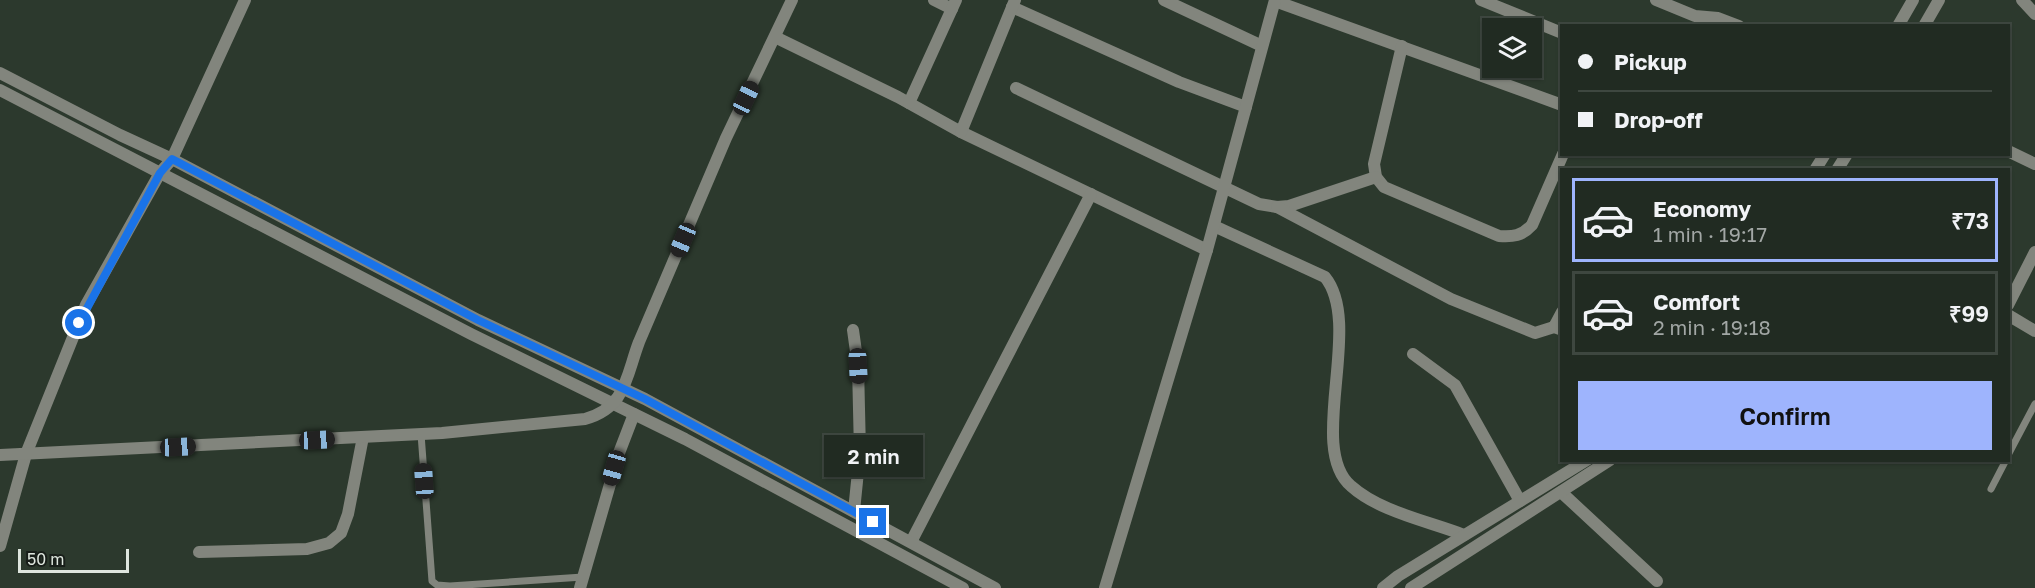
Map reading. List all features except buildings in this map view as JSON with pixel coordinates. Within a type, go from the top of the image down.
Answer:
[{"type":"street","points":[[0,546],[26,453],[86,305],[160,173],[172,159],[245,0]]},
{"type":"street","points":[[909,103],[954,4],[934,0]]},
{"type":"street","points":[[1164,0],[1262,46]]},
{"type":"street","points":[[1481,0],[1560,32]]},
{"type":"street","points":[[1656,0],[1695,16],[1718,18],[1734,24]]},
{"type":"street","points":[[1899,24],[1912,0]]},
{"type":"street","points":[[1925,24],[1939,0]]},
{"type":"street","points":[[2022,0],[2035,14]]},
{"type":"street","points":[[0,454],[421,434],[585,419],[604,412],[614,405],[624,389],[639,342],[726,138],[790,1]]},
{"type":"street","points":[[1106,588],[1214,226],[1275,1],[1560,104]]},
{"type":"street","points":[[961,132],[1013,3],[1179,82],[1246,107]]},
{"type":"street","points":[[775,37],[909,103],[961,132],[1207,250]]},
{"type":"street","points":[[1402,46],[1374,164],[1376,177],[1383,187],[1499,236],[1513,237],[1525,232],[1532,225],[1562,156]]},
{"type":"street","points":[[0,73],[172,159],[478,320],[624,389],[995,588]]},
{"type":"street","points":[[1016,88],[1259,204],[1277,207],[1451,299],[1535,333],[1558,328]]},
{"type":"street","points":[[0,90],[634,414],[963,588]]},
{"type":"street","points":[[2010,152],[2035,164]]},
{"type":"street","points":[[1277,207],[1376,177]]},
{"type":"street","points":[[911,542],[1091,194]]},
{"type":"street","points":[[1214,226],[1325,277],[1331,285],[1340,321],[1333,430],[1336,456],[1344,479],[1378,503],[1464,535]]},
{"type":"street","points":[[2010,301],[2035,252]]},
{"type":"street","points":[[2010,316],[2035,330]]},
{"type":"street","points":[[853,330],[858,366],[860,452],[854,512]]},
{"type":"street","points":[[1413,354],[1455,385],[1520,501]]},
{"type":"street","points":[[581,583],[619,453],[634,414]]},
{"type":"street","points":[[199,552],[307,549],[329,543],[341,533],[348,514],[363,437]]},
{"type":"street","points":[[1383,588],[1398,576],[1584,462]]},
{"type":"street","points":[[1411,588],[1608,462]]},
{"type":"street","points":[[1561,492],[1657,581]]},
{"type":"lane","points":[[2010,451],[2035,404]]},
{"type":"lane","points":[[421,434],[432,580],[437,585],[581,583]]},
{"type":"lane","points":[[1991,489],[2005,462]]},
{"type":"route","points":[[79,323],[86,305],[160,173],[172,159],[478,320],[628,390],[873,522]]}]
